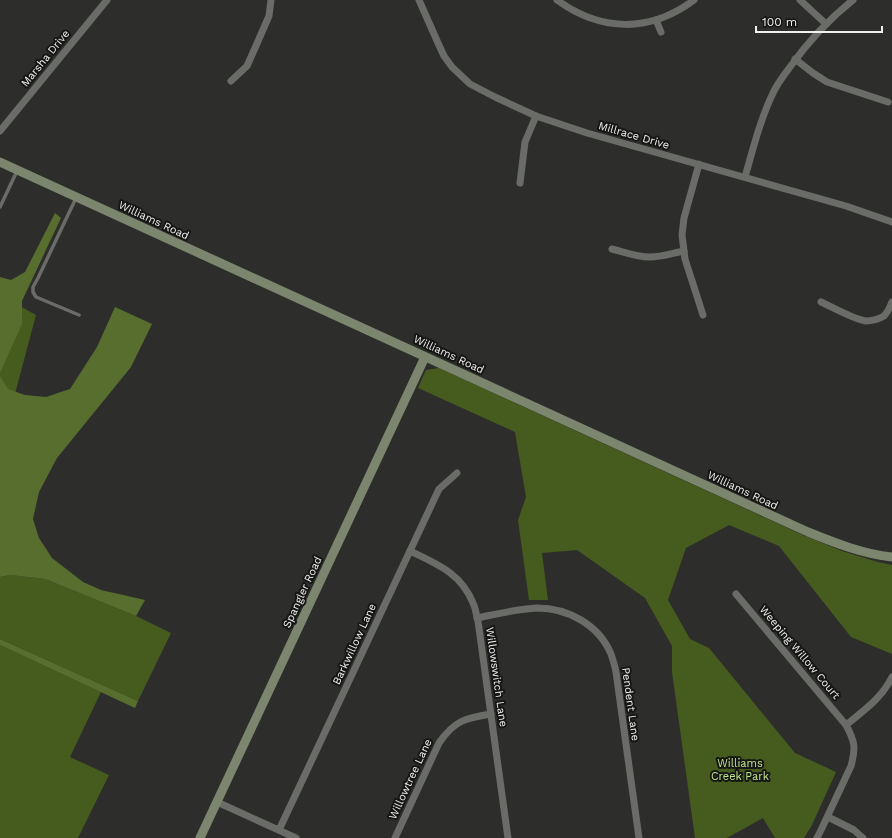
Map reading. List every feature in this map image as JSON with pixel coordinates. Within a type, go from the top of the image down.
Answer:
[{"type":"main road","name":"Williams Road","points":[[0,162],[808,532],[839,544],[892,557]]},
{"type":"main road","name":"Spangler Road","points":[[200,838],[425,356]]},
{"type":"street","name":"Marsha Drive","points":[[0,131],[107,0]]},
{"type":"street","points":[[231,81],[247,66],[269,16],[271,0]]},
{"type":"street","name":"Millrace Drive","points":[[419,0],[444,56],[452,67],[470,84],[536,116],[587,133],[846,206],[892,222]]},
{"type":"street","points":[[557,0],[566,7],[598,21],[624,24],[648,23],[671,14],[694,0]]},
{"type":"street","points":[[800,0],[826,24]]},
{"type":"street","points":[[745,177],[766,108],[784,74],[795,59],[826,24],[853,0]]},
{"type":"street","points":[[656,20],[661,32]]},
{"type":"street","points":[[795,59],[827,82],[888,102]]},
{"type":"street","points":[[520,183],[525,142],[536,116]]},
{"type":"street","points":[[699,164],[684,218],[682,235],[687,265],[703,315]]},
{"type":"street","points":[[612,249],[648,257],[662,256],[684,251]]},
{"type":"street","points":[[821,302],[858,319],[866,321],[876,320],[883,316],[892,302]]},
{"type":"street","name":"Barkwillow Lane","points":[[279,830],[439,489],[457,473]]},
{"type":"street","name":"Willowswitch Lane","points":[[410,551],[454,575],[462,583],[474,605],[508,838]]},
{"type":"street","name":"Weeping Willow Court","points":[[736,594],[846,725],[854,744],[854,756],[851,766],[817,838]]},
{"type":"street","name":"Pendent Lane","points":[[477,618],[538,608],[558,610],[582,621],[594,630],[607,646],[616,672],[639,838]]},
{"type":"street","points":[[846,725],[885,690],[892,677]]},
{"type":"street","name":"Willowtree Lane","points":[[395,838],[439,743],[445,734],[454,725],[464,719],[491,714]]},
{"type":"street","points":[[217,802],[296,838]]},
{"type":"street","points":[[828,817],[854,830],[863,838]]},
{"type":"lane","points":[[0,207],[18,170]]},
{"type":"lane","points":[[76,197],[33,287],[33,292],[36,297],[79,315]]},
{"type":"green space","points":[[55,213],[61,218],[22,301],[22,324],[0,373],[0,277],[11,280],[25,272]]},
{"type":"green space","points":[[0,295],[36,315],[0,450]]},
{"type":"green space","points":[[115,307],[152,324],[131,367],[57,458],[39,492],[33,519],[39,538],[52,558],[83,582],[101,590],[145,600],[136,616],[45,579],[10,575],[0,577],[0,376],[8,389],[25,395],[46,397],[70,389],[97,347]]},
{"type":"green space","name":"Williams Creek Park","points":[[439,368],[805,536],[842,551],[892,565],[892,654],[851,637],[779,546],[729,525],[686,548],[668,600],[690,639],[709,648],[795,753],[836,772],[812,825],[804,838],[775,838],[763,818],[727,838],[695,838],[672,672],[672,646],[645,598],[577,550],[542,553],[548,600],[529,600],[518,520],[526,497],[515,432],[418,388],[426,370]]},
{"type":"green space","points":[[10,575],[45,579],[136,616],[171,633],[138,701],[0,639],[0,577]]},
{"type":"green space","points":[[0,639],[138,701],[135,708],[0,645]]},
{"type":"green space","points":[[0,645],[101,692],[70,757],[109,775],[78,838],[0,838]]}]
